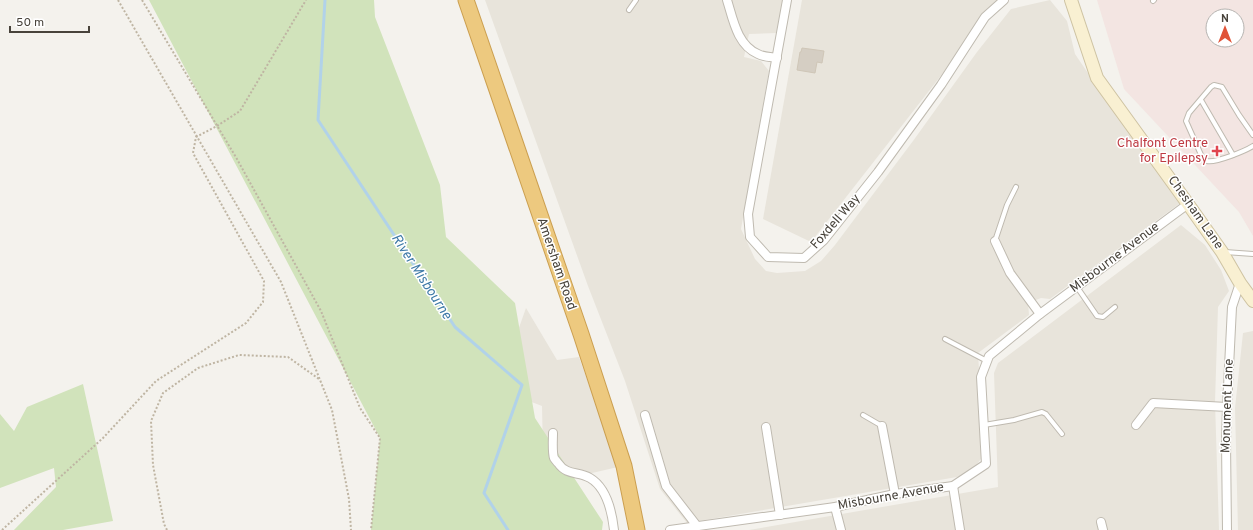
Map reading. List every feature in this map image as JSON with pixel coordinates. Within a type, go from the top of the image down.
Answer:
[{"type":"highway","name":"Amersham Road","points":[[466,0],[624,466],[637,530]]},
{"type":"street","points":[[727,0],[741,39],[746,46],[758,54],[777,58]]},
{"type":"street","name":"Foxdell Way","points":[[787,0],[748,214],[750,237],[768,258],[804,258],[824,240],[878,172],[941,85],[985,17],[1004,0]]},
{"type":"street","name":"Chesham Lane","points":[[1071,0],[1097,78],[1222,252],[1240,283],[1253,301]]},
{"type":"street","name":"Misbourne Avenue","points":[[670,530],[834,507],[895,494],[953,486],[986,464],[981,377],[989,356],[1040,314],[1188,204]]},
{"type":"street","points":[[995,241],[1010,273],[1040,314]]},
{"type":"street","name":"Monument Lane","points":[[1227,530],[1226,442],[1232,307],[1240,283]]},
{"type":"street","points":[[1136,425],[1153,403],[1227,407]]},
{"type":"street","points":[[645,415],[666,486],[696,526]]},
{"type":"street","points":[[882,426],[895,494]]},
{"type":"street","points":[[766,427],[780,515]]},
{"type":"street","points":[[553,433],[554,458],[566,471],[589,477],[595,482],[603,492],[612,518],[614,530]]},
{"type":"street","points":[[953,486],[960,530]]},
{"type":"street","points":[[834,507],[840,530]]},
{"type":"lane","points":[[629,10],[636,0]]},
{"type":"lane","points":[[1252,133],[1222,87],[1214,85],[1189,113],[1186,121],[1202,157],[1206,160],[1214,160],[1232,155],[1253,146]]},
{"type":"lane","points":[[1201,100],[1232,155]]},
{"type":"lane","points":[[995,241],[1007,205],[1016,187]]},
{"type":"lane","points":[[1222,252],[1253,254]]},
{"type":"lane","points":[[1076,287],[1097,316],[1103,317],[1115,307]]},
{"type":"lane","points":[[945,339],[987,362]]},
{"type":"lane","points":[[984,425],[1014,420],[1042,412],[1046,414],[1062,434]]},
{"type":"lane","points":[[863,415],[882,426]]},
{"type":"path","points":[[118,0],[281,282],[332,410],[350,499],[351,530]]},
{"type":"path","points":[[142,0],[237,159],[321,311],[360,408],[380,438],[371,530]]},
{"type":"path","points":[[196,137],[217,126],[240,111],[306,0]]},
{"type":"path","points":[[2,530],[103,438],[156,381],[246,323],[263,302],[264,281],[193,153],[196,137]]},
{"type":"path","points":[[167,530],[164,524],[153,466],[151,421],[163,393],[198,368],[239,355],[288,357],[320,380]]},
{"type":"shaded area","points":[[485,0],[782,0],[777,33],[749,34],[744,57],[761,61],[769,71],[741,229],[755,259],[766,271],[777,273],[805,271],[821,261],[835,245],[977,52],[1011,9],[1050,0],[1067,21],[1075,54],[1113,110],[1183,201],[1050,299],[1041,298],[1028,303],[1029,315],[978,353],[984,455],[970,473],[957,477],[687,523],[660,489],[625,381],[588,286]]},
{"type":"shaded area","points":[[802,0],[1000,0],[811,242],[763,219]]},
{"type":"shaded area","name":"Chalfont Centre for Epilepsy","points":[[1097,0],[1253,0],[1253,236],[1239,212],[1124,89]]},
{"type":"shaded area","points":[[1181,225],[1205,245],[1221,270],[1229,291],[1218,307],[1215,402],[1219,530],[749,530],[998,487],[994,373],[998,363]]},
{"type":"shaded area","points":[[526,308],[557,360],[579,357],[618,467],[553,482],[543,454],[542,406],[516,396],[510,353]]},
{"type":"shaded area","points":[[1253,331],[1253,530],[1238,530],[1235,408],[1243,333]]},
{"type":"green space","points":[[149,0],[374,0],[375,17],[440,185],[446,237],[515,303],[535,418],[603,522],[602,530],[371,530],[380,438]]},
{"type":"green space","points":[[83,384],[113,521],[63,530],[14,530],[56,487],[54,468],[0,488],[0,414],[14,431],[27,407]]},
{"type":"building","points":[[802,48],[824,51],[822,63],[817,62],[815,73],[797,70]]},
{"type":"waterway","name":"River Misbourne","points":[[325,0],[318,120],[455,327],[522,385],[484,493],[508,530]]},
{"type":"place","name":"Chalfont Centre for Epilepsy","points":[[1217,151]]}]
